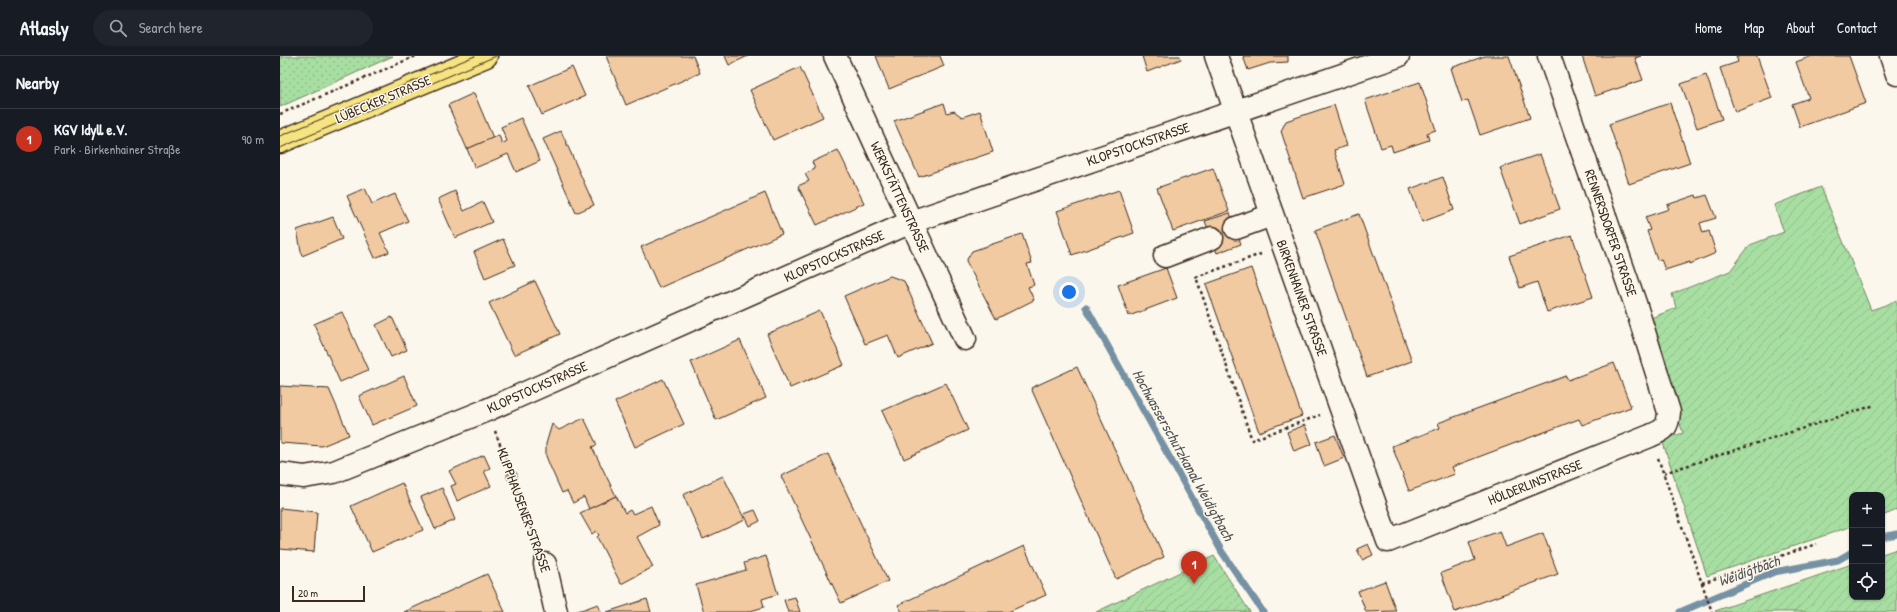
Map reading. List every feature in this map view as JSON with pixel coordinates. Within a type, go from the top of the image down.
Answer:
[{"type":"main road","name":"LÜBECKER STRASSE","points":[[280,142],[486,56]]},
{"type":"street","name":"WERKSTÄTTENSTRASSE","points":[[835,56],[965,339]]},
{"type":"street","name":"BIRKENHAINER STRASSE","points":[[1216,56],[1388,541]]},
{"type":"street","name":"KLOPSTOCKSTRASSE","points":[[280,474],[304,476],[334,472],[487,410],[911,222],[1398,56]]},
{"type":"street","name":"RENNERSDORFER STRASSE","points":[[1550,56],[1635,303],[1669,412]]},
{"type":"street","points":[[1891,56],[1897,74]]},
{"type":"street","points":[[1236,228],[1272,215]]},
{"type":"street","points":[[1165,256],[1212,238]]},
{"type":"street","name":"HÖLDERLINSTRASSE","points":[[1388,541],[1662,431],[1668,423],[1669,412]]},
{"type":"street","name":"KLIPPHAUSENER STRASSE","points":[[545,564],[556,612]]},
{"type":"path","points":[[280,114],[416,56]]},
{"type":"path","points":[[1284,246],[1196,277],[1252,440],[1341,408]]},
{"type":"path","points":[[1664,473],[1875,405]]},
{"type":"path","name":"KLIPPHAUSENER STRASSE","points":[[487,410],[545,564]]},
{"type":"path","points":[[1650,436],[1712,612]]},
{"type":"path","points":[[1702,583],[1816,544]]},
{"type":"green space","points":[[280,56],[393,56],[280,107]]},
{"type":"green space","points":[[1821,187],[1871,310],[1897,301],[1897,510],[1885,515],[1885,492],[1849,492],[1849,527],[1707,576],[1662,440],[1683,433],[1646,320],[1676,308],[1672,294],[1730,271],[1750,245],[1784,232],[1774,205]]},
{"type":"green space","points":[[1897,549],[1897,612],[1715,611],[1849,565],[1849,600],[1885,600],[1885,553]]},
{"type":"green space","points":[[1214,556],[1250,612],[1096,612]]},
{"type":"building","points":[[606,56],[693,56],[700,73],[626,105]]},
{"type":"building","points":[[725,56],[748,56],[729,65]]},
{"type":"building","points":[[876,56],[940,56],[944,66],[889,89]]},
{"type":"building","points":[[1142,56],[1180,56],[1181,59],[1147,72]]},
{"type":"building","points":[[1243,56],[1288,56],[1288,62],[1270,63],[1248,70]]},
{"type":"building","points":[[1485,56],[1509,56],[1530,118],[1480,135],[1468,100],[1462,102],[1451,68]]},
{"type":"building","points":[[1582,56],[1641,56],[1635,58],[1643,80],[1595,96]]},
{"type":"building","points":[[1736,56],[1757,56],[1772,98],[1735,112],[1720,68],[1738,62]]},
{"type":"building","points":[[1812,56],[1849,56],[1866,103],[1800,127],[1792,104],[1809,98],[1796,62]]},
{"type":"building","points":[[572,67],[585,96],[542,115],[529,86]]},
{"type":"building","points":[[800,67],[823,117],[773,140],[750,90]]},
{"type":"building","points":[[1706,75],[1722,119],[1697,128],[1681,84]]},
{"type":"building","points":[[1420,82],[1436,130],[1427,133],[1429,140],[1393,152],[1391,145],[1381,148],[1365,100]]},
{"type":"building","points":[[474,93],[493,138],[467,149],[448,105]]},
{"type":"building","points":[[944,103],[947,113],[954,111],[962,117],[980,111],[993,152],[919,177],[894,121]]},
{"type":"building","points":[[1670,103],[1690,163],[1629,184],[1609,124]]},
{"type":"building","points":[[1334,105],[1347,146],[1334,150],[1345,184],[1303,198],[1281,131],[1286,121]]},
{"type":"building","points":[[521,118],[540,161],[516,172],[508,154],[475,168],[467,149],[499,135],[502,144],[507,141],[501,127]]},
{"type":"building","points":[[561,131],[594,205],[576,213],[543,139]]},
{"type":"building","points":[[838,150],[864,203],[817,225],[798,186],[809,181],[805,174],[815,169],[812,162]]},
{"type":"building","points":[[1540,154],[1560,209],[1520,224],[1500,168]]},
{"type":"building","points":[[1213,168],[1229,211],[1173,231],[1157,188]]},
{"type":"building","points":[[1443,177],[1454,210],[1422,222],[1410,189]]},
{"type":"building","points":[[365,188],[372,204],[395,194],[408,221],[380,233],[389,252],[375,258],[347,196]]},
{"type":"building","points":[[1119,190],[1134,233],[1072,255],[1057,211]]},
{"type":"building","points":[[455,191],[464,211],[483,202],[492,222],[455,238],[438,199]]},
{"type":"building","points":[[765,193],[782,234],[659,288],[641,247]]},
{"type":"building","points":[[1696,195],[1697,198],[1707,195],[1716,218],[1700,223],[1703,233],[1709,231],[1716,253],[1690,264],[1690,262],[1665,270],[1661,259],[1657,260],[1647,231],[1650,230],[1645,217],[1669,209],[1667,205]]},
{"type":"building","points":[[1230,213],[1241,244],[1217,253],[1205,221]]},
{"type":"building","points":[[1359,214],[1412,361],[1367,377],[1315,230]]},
{"type":"building","points":[[333,217],[342,239],[302,256],[297,230]]},
{"type":"building","points":[[1022,234],[1032,263],[1027,264],[1034,285],[1028,287],[1034,300],[996,319],[966,261],[972,251]]},
{"type":"building","points":[[1572,235],[1593,297],[1547,312],[1537,282],[1520,288],[1509,256]]},
{"type":"building","points":[[503,239],[515,265],[485,278],[474,252]]},
{"type":"building","points":[[1166,268],[1177,298],[1129,316],[1118,285]]},
{"type":"building","points":[[1251,268],[1302,416],[1259,432],[1206,284]]},
{"type":"building","points":[[890,276],[904,281],[932,343],[898,358],[888,335],[865,344],[844,296]]},
{"type":"building","points":[[535,281],[560,334],[514,355],[489,303]]},
{"type":"building","points":[[820,311],[844,365],[790,388],[767,334]]},
{"type":"building","points":[[342,312],[368,370],[340,382],[314,324]]},
{"type":"building","points":[[392,317],[407,350],[391,357],[376,325]]},
{"type":"building","points":[[740,340],[766,398],[716,420],[691,362]]},
{"type":"building","points":[[1614,363],[1631,407],[1582,425],[1579,419],[1452,467],[1455,474],[1409,491],[1392,446],[1440,428],[1438,423],[1566,376],[1568,380]]},
{"type":"building","points":[[1077,367],[1164,557],[1116,579],[1031,388]]},
{"type":"building","points":[[404,376],[417,406],[372,425],[359,396]]},
{"type":"building","points":[[663,379],[684,424],[635,447],[615,402]]},
{"type":"building","points":[[946,383],[968,430],[904,459],[882,411]]},
{"type":"building","points":[[280,386],[329,389],[349,435],[322,446],[280,443]]},
{"type":"building","points":[[584,418],[597,445],[592,447],[616,496],[589,509],[584,497],[573,503],[567,491],[562,493],[546,456],[546,444],[552,424],[559,430]]},
{"type":"building","points":[[1305,425],[1312,444],[1294,451],[1287,432]]},
{"type":"building","points":[[1335,435],[1344,458],[1324,466],[1316,442]]},
{"type":"building","points":[[828,454],[888,581],[841,603],[781,476]]},
{"type":"building","points":[[484,455],[490,468],[484,471],[491,486],[457,501],[451,486],[456,484],[449,471]]},
{"type":"building","points":[[723,476],[745,520],[703,539],[683,495]]},
{"type":"building","points":[[402,483],[423,530],[372,552],[351,506]]},
{"type":"building","points":[[442,488],[455,520],[435,529],[421,497]]},
{"type":"building","points":[[616,496],[625,513],[630,510],[633,514],[651,506],[659,525],[637,537],[653,567],[621,584],[597,537],[599,535],[596,531],[592,534],[580,513]]},
{"type":"building","points":[[280,508],[317,512],[314,552],[280,549]]},
{"type":"building","points":[[755,510],[760,521],[750,526],[744,514]]},
{"type":"building","points":[[1500,531],[1506,547],[1543,533],[1558,574],[1455,612],[1441,573],[1475,560],[1469,542]]},
{"type":"building","points":[[1368,544],[1373,555],[1362,560],[1357,549]]},
{"type":"building","points":[[1024,546],[1046,595],[1008,612],[902,612],[898,605]]},
{"type":"building","points":[[766,556],[778,594],[762,599],[764,607],[747,612],[704,612],[696,585],[746,570],[744,563]]},
{"type":"building","points":[[487,574],[505,612],[404,612]]},
{"type":"building","points":[[1385,581],[1396,611],[1366,612],[1358,591]]},
{"type":"building","points":[[795,597],[800,612],[788,612],[784,600]]},
{"type":"building","points":[[647,599],[651,612],[607,612]]},
{"type":"building","points":[[598,604],[601,612],[574,612],[584,609]]},
{"type":"waterway","name":"Hochwasserschutzkanal Weidigtbach","points":[[1086,307],[1222,552],[1263,612]]},
{"type":"waterway","name":"Weidigtbach","points":[[1885,536],[1897,534]]},
{"type":"waterway","name":"Weidigtbach","points":[[1680,612],[1774,572],[1838,560],[1849,554]]},
{"type":"tram line","points":[[280,136],[475,56]]},
{"type":"tram line","points":[[280,148],[496,56]]},
{"type":"place","name":"KGV Idyll e.V.","points":[[1194,584]]}]
